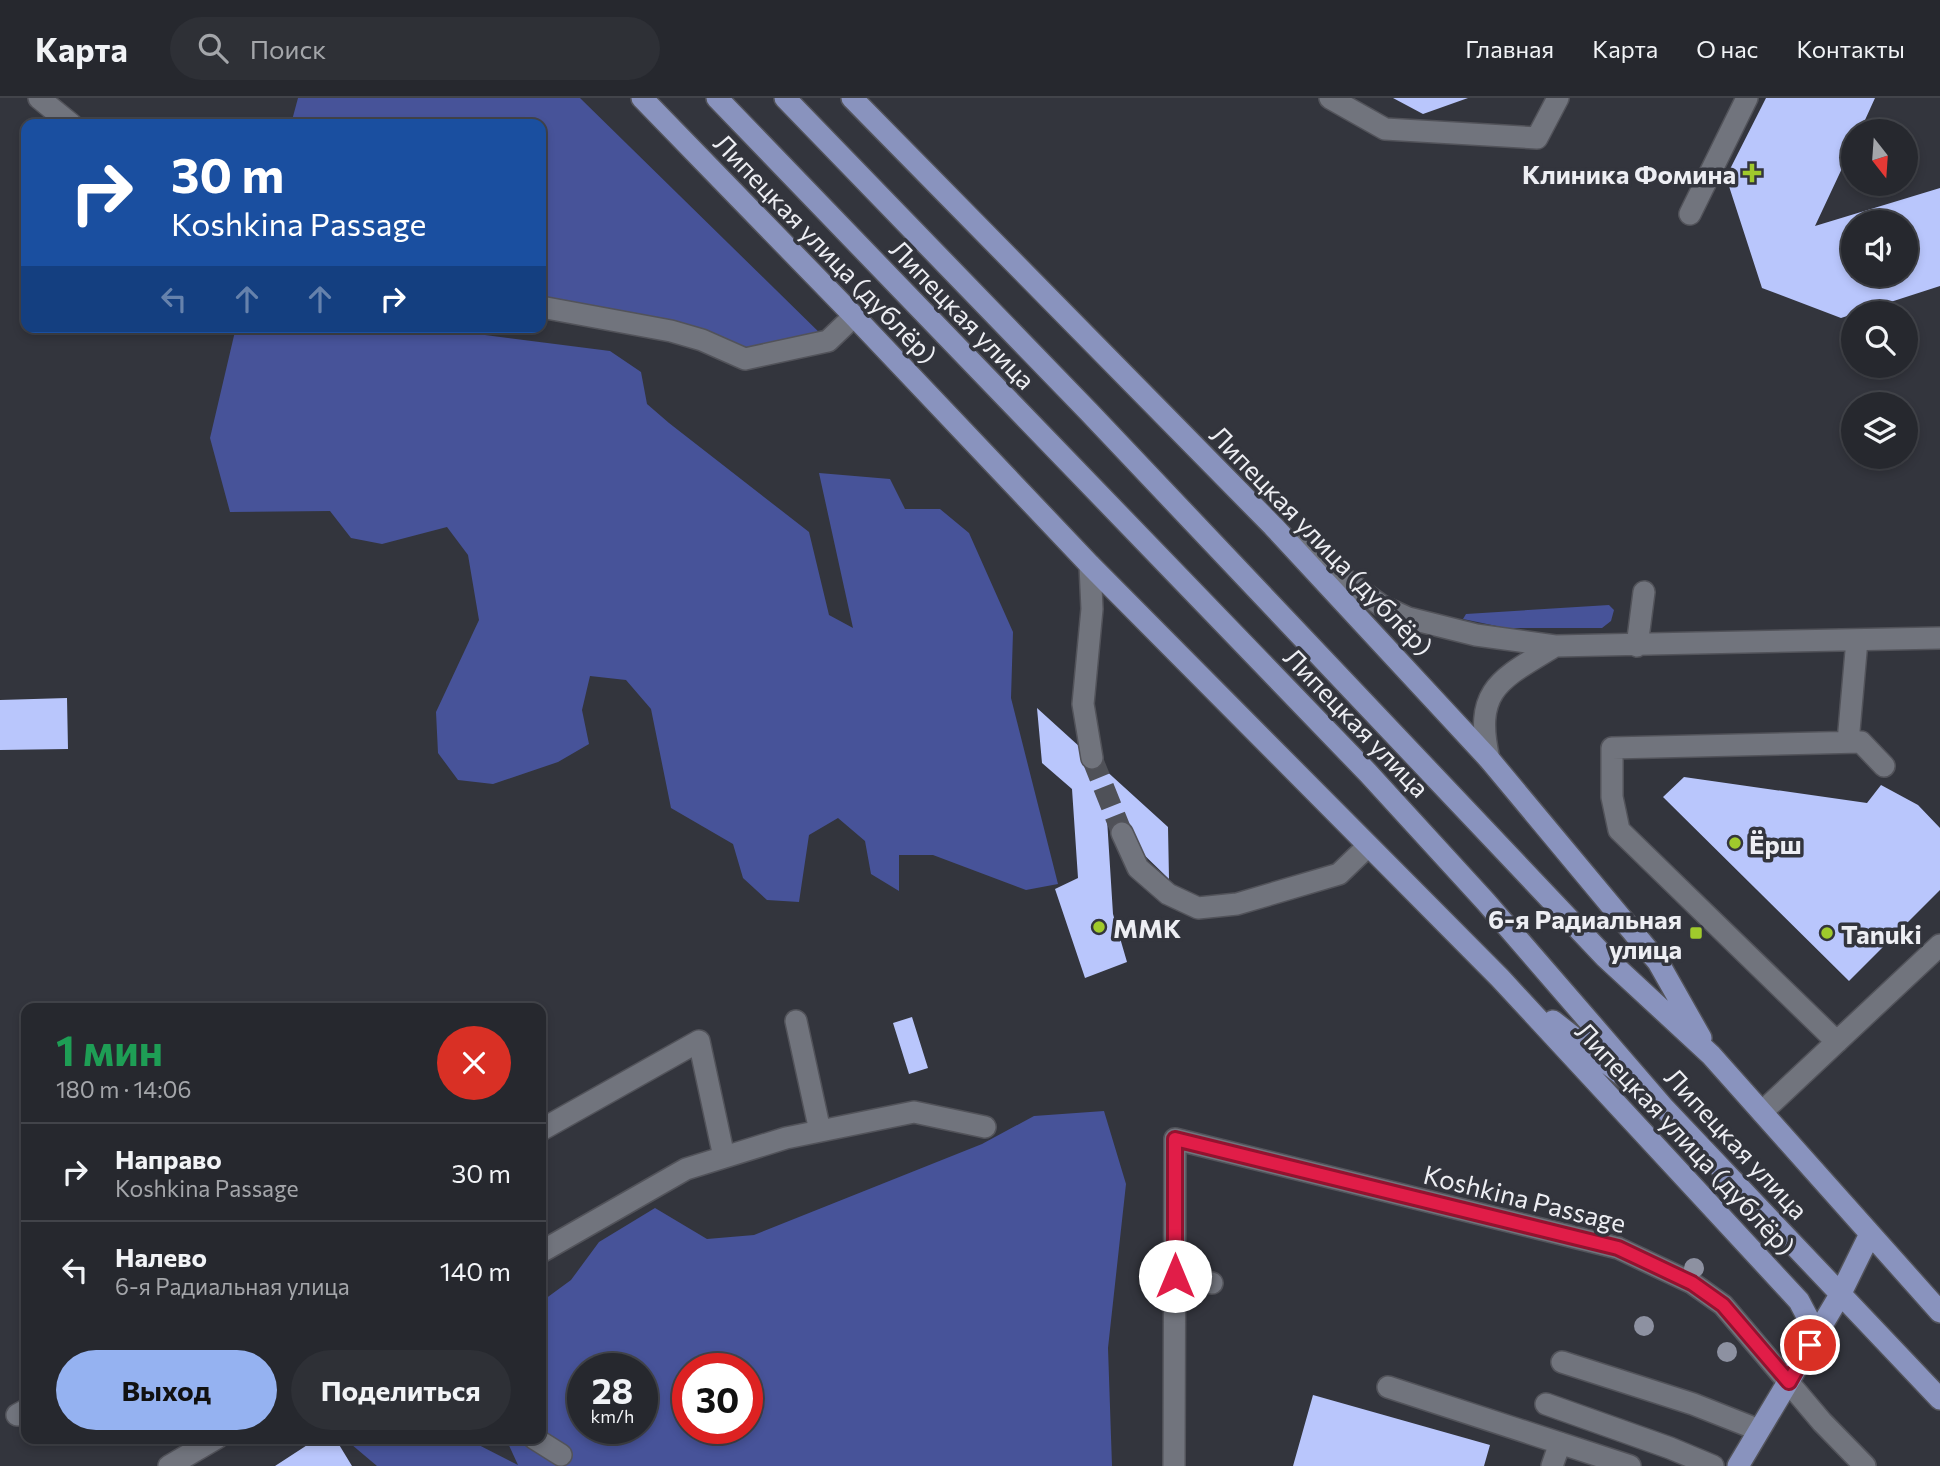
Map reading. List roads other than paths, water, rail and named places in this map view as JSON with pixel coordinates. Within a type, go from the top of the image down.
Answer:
[{"type":"main road","name":"Липецкая улица (дублёр)","points":[[642,98],[1090,565],[1500,978],[1799,1301],[1809,1320],[1810,1345]]},
{"type":"main road","name":"Липецкая улица","points":[[717,98],[1368,773],[1486,902],[1665,1109],[1940,1399]]},
{"type":"main road","name":"Липецкая улица","points":[[785,98],[1089,412],[1605,957],[1711,1055],[1940,1312]]},
{"type":"main road","name":"Липецкая улица (дублёр)","points":[[852,98],[1273,526],[1489,759],[1658,962],[1711,1055]]},
{"type":"main road","name":"Липецкая улица (дублёр)","points":[[1500,978],[1665,1109]]},
{"type":"main road","points":[[1738,1466],[1840,1295],[1870,1234]]},
{"type":"street","points":[[39,98],[65,119]]},
{"type":"street","points":[[1330,98],[1385,129],[1537,138],[1558,98]]},
{"type":"street","points":[[1690,214],[1746,98]]},
{"type":"street","points":[[546,308],[671,331],[702,340],[745,359],[828,341],[854,316]]},
{"type":"street","points":[[1273,526],[1382,606],[1408,618],[1476,635],[1555,646],[1940,638]]},
{"type":"street","points":[[1090,565],[1092,609],[1083,704],[1092,758]]},
{"type":"street","points":[[1637,646],[1644,592]]},
{"type":"street","points":[[1848,742],[1857,640]]},
{"type":"street","points":[[1489,759],[1484,738],[1486,703],[1503,679],[1555,646]]},
{"type":"street","points":[[1837,1042],[1619,830],[1612,797],[1612,748],[1861,742],[1884,766]]},
{"type":"street","points":[[1122,833],[1138,868],[1168,894],[1198,908],[1237,904],[1339,874],[1367,846]]},
{"type":"street","points":[[1762,1112],[1940,945]]},
{"type":"street","points":[[796,1021],[820,1131]]},
{"type":"street","points":[[546,1127],[699,1041],[724,1157]]},
{"type":"street","points":[[546,1249],[686,1169],[786,1138],[914,1112],[985,1127]]},
{"type":"street","name":"Koshkina Passage","points":[[1175,1276],[1175,1139],[1618,1248],[1692,1283],[1723,1305],[1822,1422],[1865,1466]]},
{"type":"street","points":[[1174,1466],[1175,1276],[1212,1283]]},
{"type":"street","points":[[1562,1362],[1693,1404],[1759,1430]]},
{"type":"street","points":[[1388,1387],[1630,1466]]},
{"type":"street","points":[[1546,1404],[1661,1444],[1713,1466]]},
{"type":"street","points":[[1552,1466],[1560,1443]]},
{"type":"street","points":[[169,1466],[207,1444]]},
{"type":"street","points":[[544,1444],[561,1455]]},
{"type":"tunnel","points":[[1092,758],[1122,833]]},
{"type":"place","name":"Клиника Фомина","points":[[1752,173]]},
{"type":"place","name":"Ёрш","points":[[1735,843]]},
{"type":"place","name":"ММК","points":[[1099,927]]},
{"type":"place","name":"6-я Радиальная улица","points":[[1696,933]]},
{"type":"place","name":"Tanuki","points":[[1827,933]]}]
